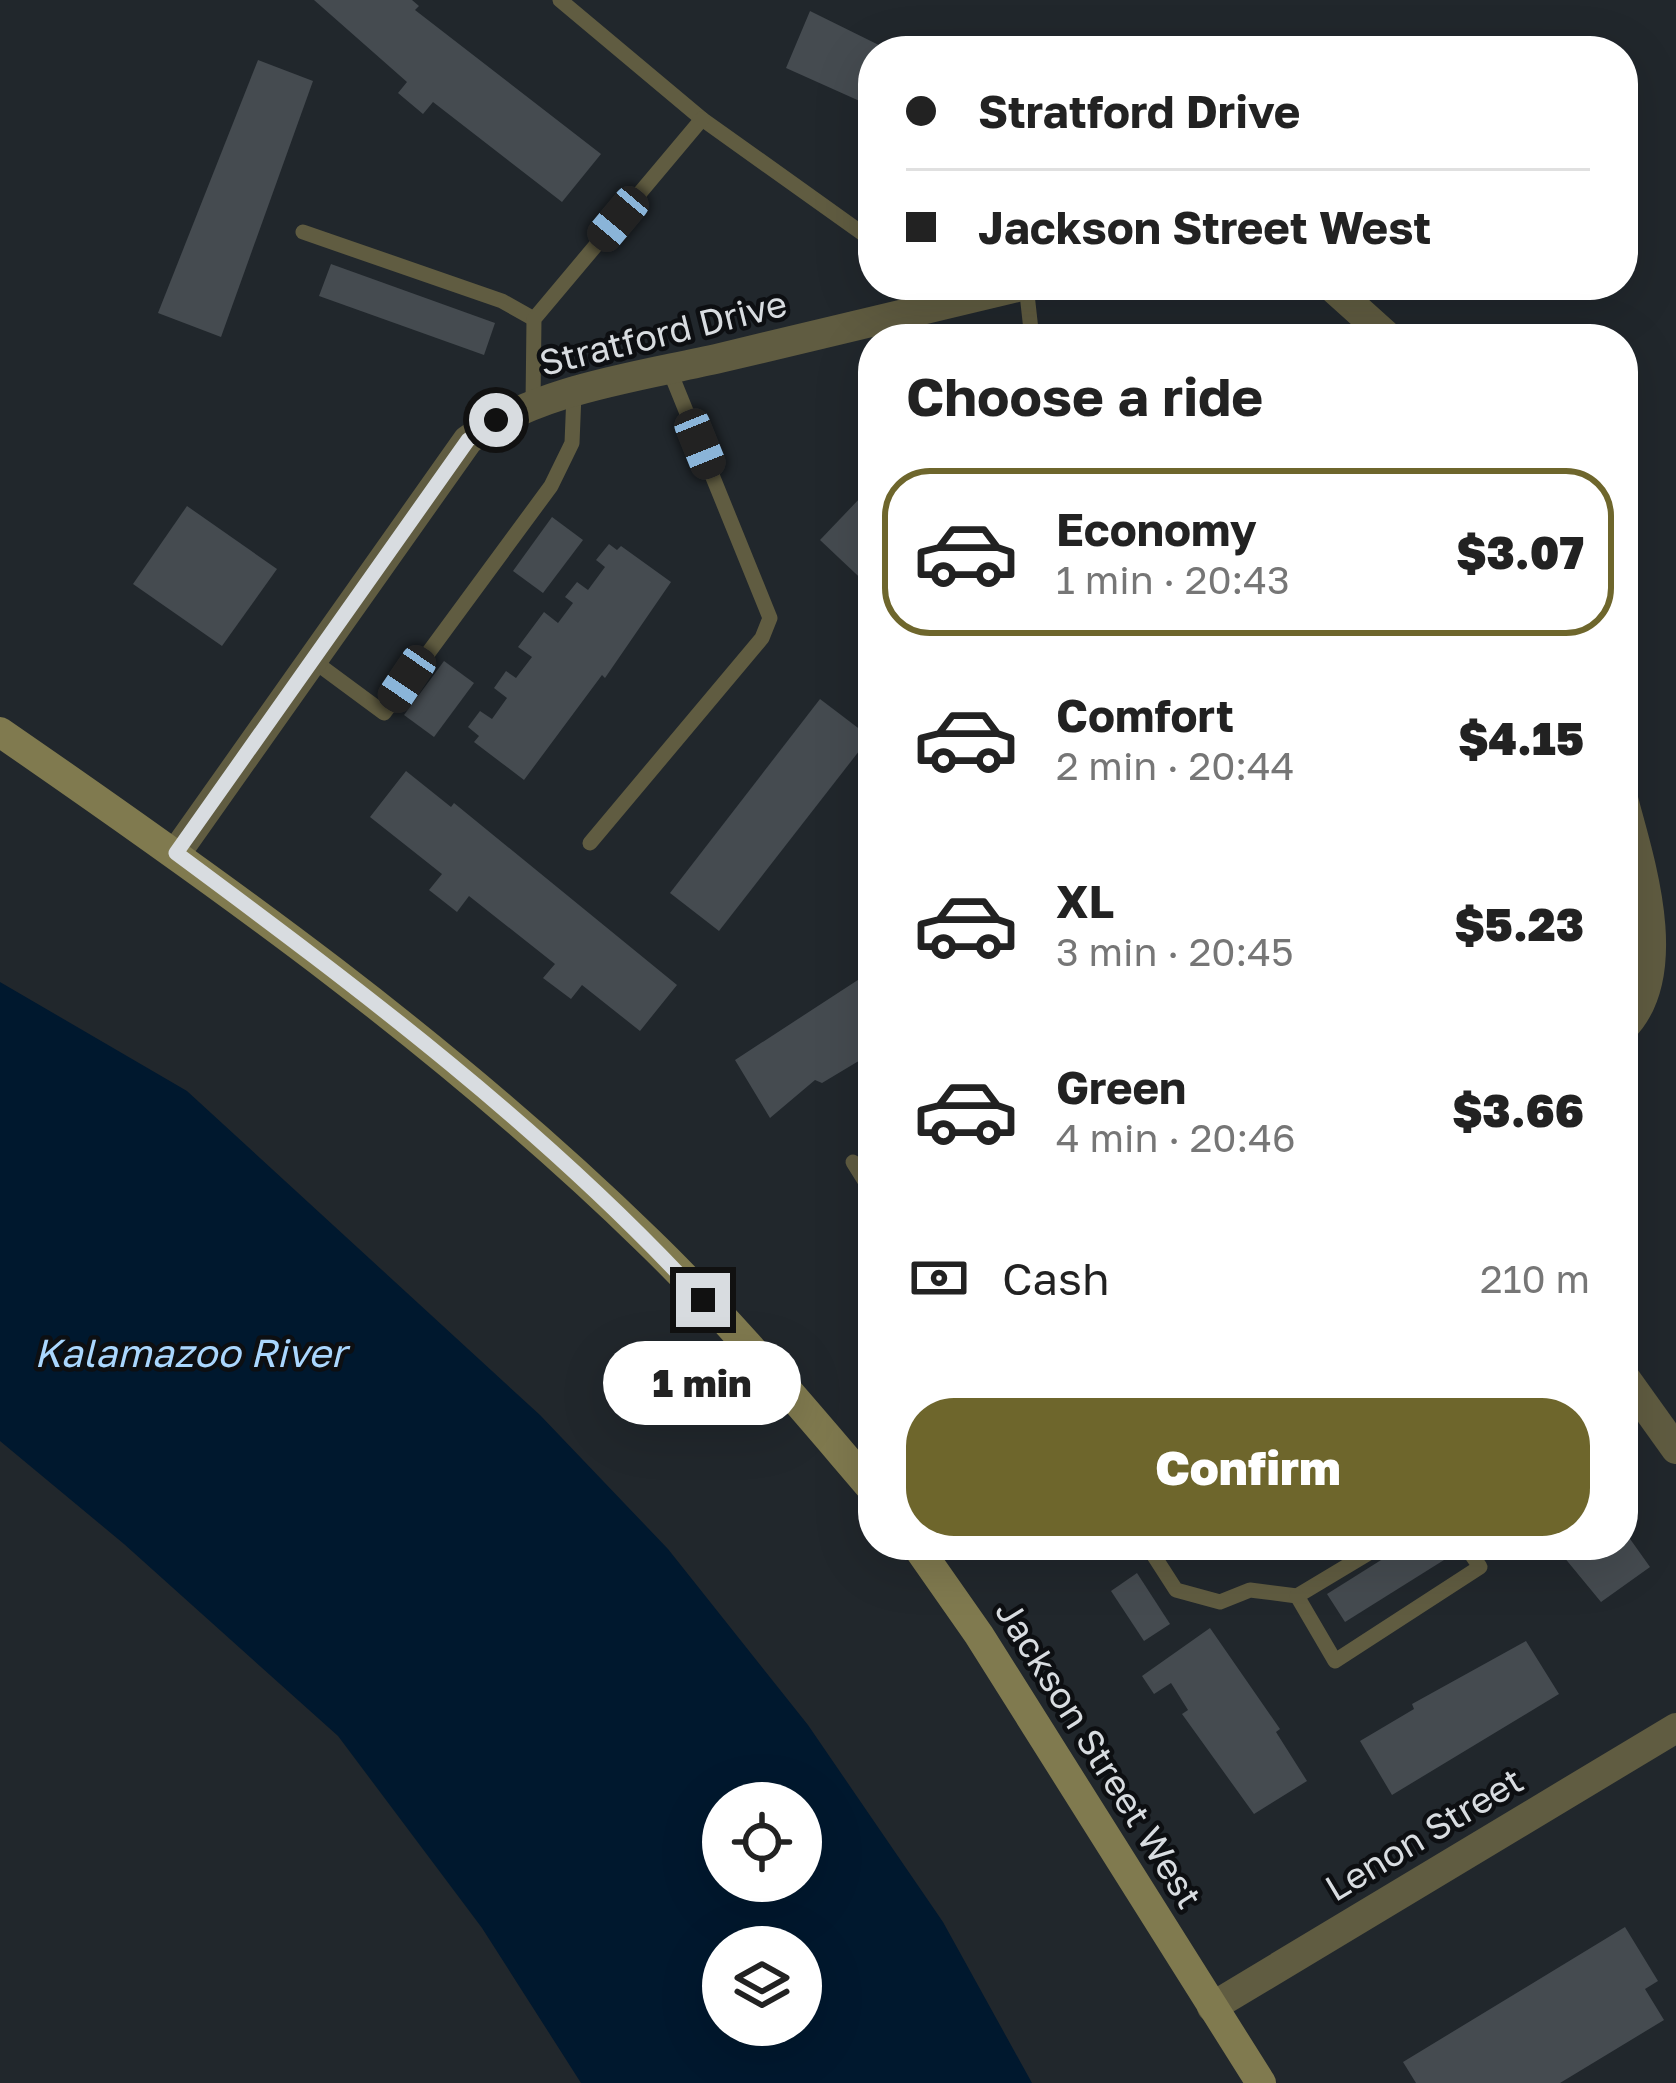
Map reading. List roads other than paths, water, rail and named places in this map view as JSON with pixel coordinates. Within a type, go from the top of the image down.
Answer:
[{"type":"street","name":"Stratford Drive","points":[[176,853],[468,440],[533,404],[904,300]]},
{"type":"street","points":[[1347,300],[1373,324]]},
{"type":"street","points":[[0,732],[328,964],[470,1078],[648,1240],[858,1473]]},
{"type":"street","points":[[1638,853],[1658,925],[1654,969],[1638,1012]]},
{"type":"street","points":[[1638,1396],[1676,1449]]},
{"type":"street","name":"Jackson Street West","points":[[927,1560],[980,1634],[1261,2083]]},
{"type":"street","name":"Lenon Street","points":[[1212,2007],[1676,1728]]},
{"type":"lane","points":[[560,0],[702,119],[858,230]]},
{"type":"lane","points":[[533,404],[534,319],[702,119]]},
{"type":"lane","points":[[303,232],[502,301],[534,319]]},
{"type":"lane","points":[[590,843],[762,638],[770,618],[669,369]]},
{"type":"lane","points":[[315,662],[384,712],[551,486],[572,443],[574,394]]},
{"type":"lane","points":[[853,1162],[858,1170]]},
{"type":"lane","points":[[1157,1560],[1176,1590],[1220,1602],[1250,1590],[1297,1596],[1357,1560]]},
{"type":"lane","points":[[1297,1596],[1334,1661],[1480,1568],[1475,1560]]},
{"type":"water","name":"Kalamazoo River","points":[[0,982],[187,1091],[540,1415],[668,1549],[808,1725],[943,1922],[1032,2083],[581,2083],[482,1928],[338,1736],[124,1544],[0,1441]]}]
